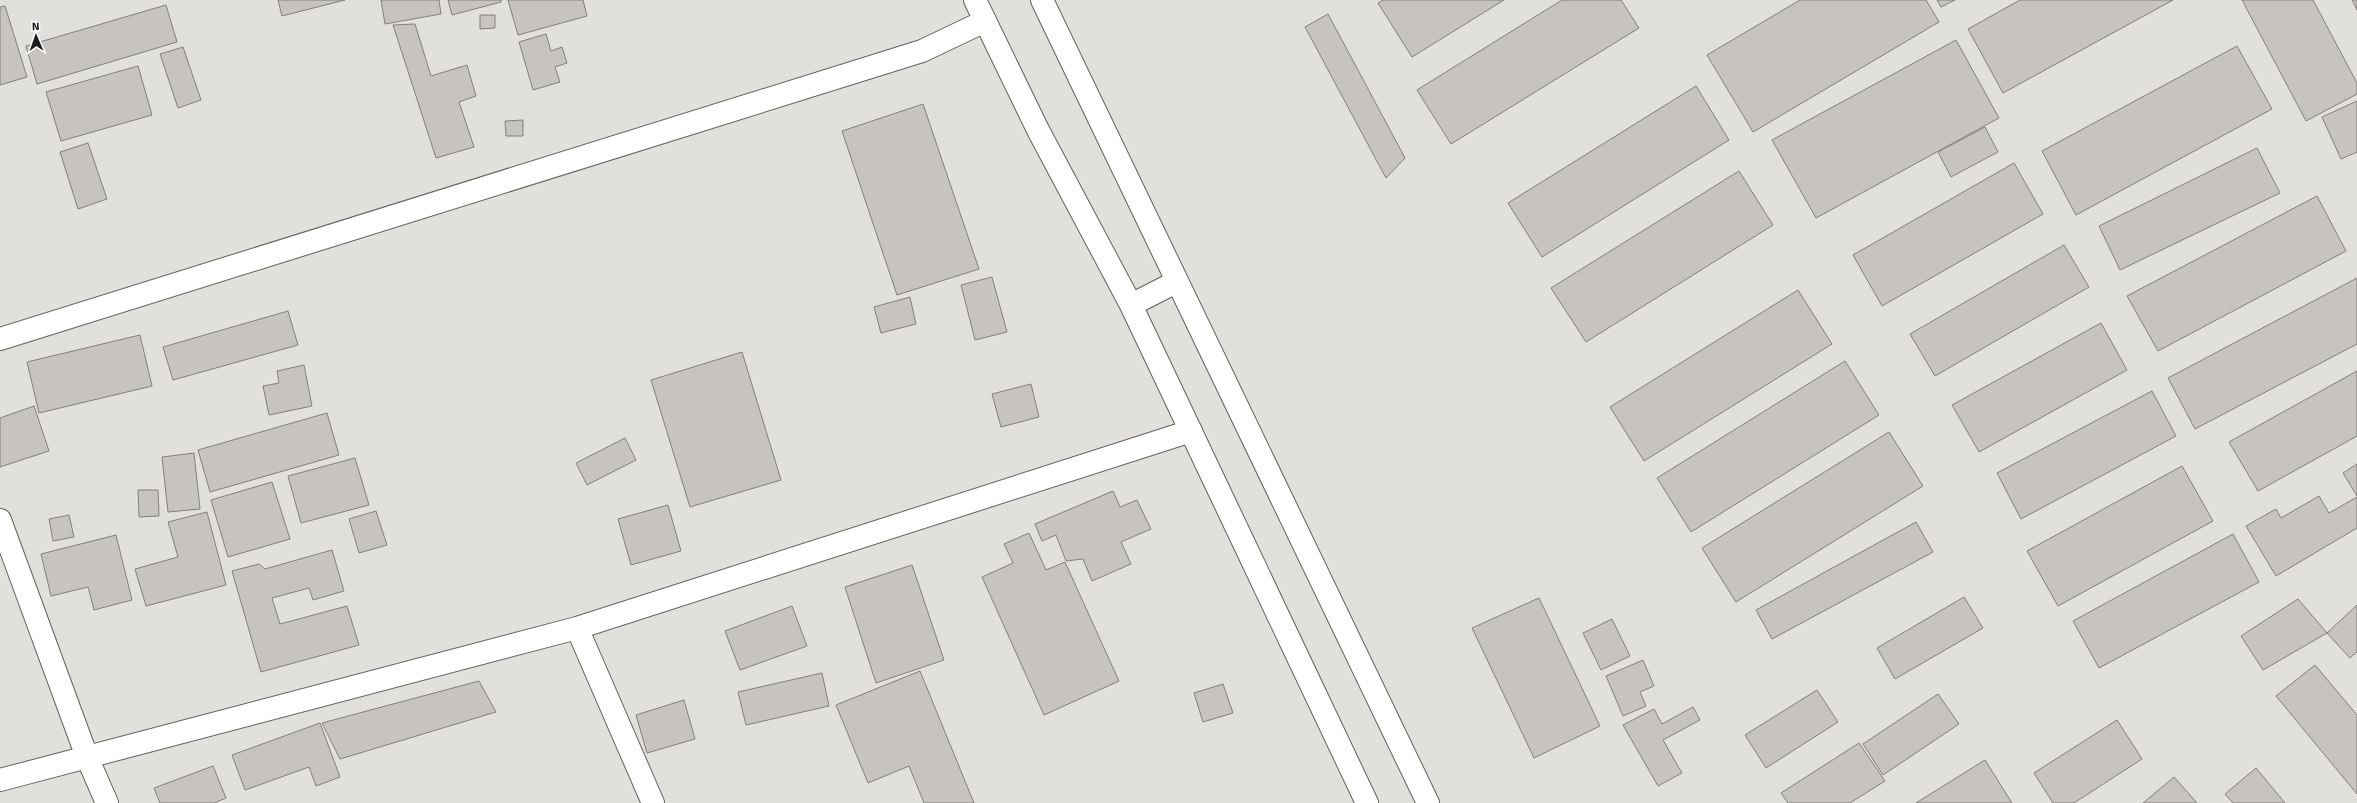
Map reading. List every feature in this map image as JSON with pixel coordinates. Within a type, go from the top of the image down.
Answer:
[{"type":"street","points":[[975,0],[1038,130],[1131,305],[1367,803]]},
{"type":"street","points":[[1042,0],[1176,282],[1243,415],[1428,803]]},
{"type":"street","points":[[0,339],[922,51],[985,21]]},
{"type":"street","points":[[1131,305],[1176,282]]},
{"type":"street","points":[[0,780],[578,628],[1191,431]]},
{"type":"street","points":[[0,520],[87,757],[107,803]]},
{"type":"street","points":[[578,628],[653,803]]},
{"type":"building","points":[[278,0],[345,0],[282,16]]},
{"type":"building","points":[[381,0],[439,0],[441,14],[385,24]]},
{"type":"building","points":[[448,0],[501,0],[501,2],[452,15]]},
{"type":"building","points":[[508,0],[583,0],[587,16],[518,35]]},
{"type":"building","points":[[1383,0],[1504,0],[1412,57],[1378,3]]},
{"type":"building","points":[[1562,0],[1621,0],[1639,28],[1451,144],[1417,90]]},
{"type":"building","points":[[1800,0],[1926,0],[1939,22],[1753,132],[1707,55]]},
{"type":"building","points":[[1937,0],[1955,0],[1941,7]]},
{"type":"building","points":[[2020,0],[2173,0],[2003,93],[1968,29]]},
{"type":"building","points":[[2242,0],[2313,0],[2357,83],[2357,94],[2306,121]]},
{"type":"building","points":[[2352,0],[2357,0],[2357,10]]},
{"type":"building","points":[[166,5],[177,42],[37,84],[26,46]]},
{"type":"building","points":[[5,6],[27,77],[0,85],[0,7]]},
{"type":"building","points":[[1328,14],[1405,158],[1386,178],[1305,27]]},
{"type":"building","points":[[480,15],[495,15],[495,28],[480,29]]},
{"type":"building","points":[[415,24],[431,76],[467,65],[476,96],[459,102],[474,147],[436,158],[393,25]]},
{"type":"building","points":[[546,34],[551,51],[562,47],[567,63],[555,67],[560,82],[533,90],[519,42]]},
{"type":"building","points":[[1956,40],[1999,118],[1816,218],[1772,140]]},
{"type":"building","points":[[2237,46],[2272,109],[2076,215],[2042,151]]},
{"type":"building","points":[[183,47],[201,100],[178,108],[160,54]]},
{"type":"building","points":[[138,66],[152,115],[61,141],[46,92]]},
{"type":"building","points":[[1696,86],[1729,140],[1542,257],[1508,203]]},
{"type":"building","points":[[2357,101],[2357,152],[2341,159],[2322,117]]},
{"type":"building","points":[[923,104],[979,269],[897,295],[842,131]]},
{"type":"building","points":[[523,120],[523,136],[506,136],[505,121]]},
{"type":"building","points":[[1985,127],[1998,152],[1951,177],[1938,152]]},
{"type":"building","points":[[88,143],[107,199],[78,209],[60,152]]},
{"type":"building","points":[[2257,148],[2280,193],[2120,270],[2099,226]]},
{"type":"building","points":[[2014,163],[2043,214],[1882,306],[1853,255]]},
{"type":"building","points":[[1739,171],[1773,225],[1586,342],[1551,288]]},
{"type":"building","points":[[2317,196],[2346,251],[2158,351],[2127,296]]},
{"type":"building","points":[[2064,245],[2089,287],[1935,376],[1910,334]]},
{"type":"building","points":[[992,277],[1007,332],[975,340],[961,285]]},
{"type":"building","points":[[2357,278],[2357,344],[2195,429],[2168,378]]},
{"type":"building","points":[[1798,290],[1832,344],[1644,461],[1610,407]]},
{"type":"building","points":[[910,297],[916,324],[881,333],[874,307]]},
{"type":"building","points":[[288,311],[298,345],[173,380],[163,347]]},
{"type":"building","points":[[2101,323],[2127,370],[1979,452],[1952,405]]},
{"type":"building","points":[[140,335],[152,386],[39,413],[27,362]]},
{"type":"building","points":[[742,352],[781,480],[690,507],[651,380]]},
{"type":"building","points":[[1845,361],[1879,415],[1691,532],[1657,478]]},
{"type":"building","points":[[304,365],[312,406],[269,415],[263,386],[279,383],[277,371]]},
{"type":"building","points":[[2357,371],[2357,436],[2258,491],[2229,442]]},
{"type":"building","points":[[1031,384],[1039,417],[1001,427],[992,394]]},
{"type":"building","points":[[2152,391],[2176,436],[2021,519],[1997,473]]},
{"type":"building","points":[[34,406],[49,451],[0,467],[0,418]]},
{"type":"building","points":[[327,413],[339,455],[210,492],[198,450]]},
{"type":"building","points":[[1889,432],[1923,486],[1736,602],[1702,548]]},
{"type":"building","points":[[625,438],[636,460],[587,485],[576,463]]},
{"type":"building","points":[[194,453],[200,509],[168,512],[162,457]]},
{"type":"building","points":[[355,458],[369,505],[301,523],[288,476]]},
{"type":"building","points":[[2357,464],[2357,496],[2343,473]]},
{"type":"building","points":[[2182,466],[2213,521],[2058,606],[2027,551]]},
{"type":"building","points":[[272,482],[290,539],[228,557],[211,500]]},
{"type":"building","points":[[138,490],[158,490],[159,516],[139,517]]},
{"type":"building","points":[[1113,491],[1120,507],[1137,500],[1151,529],[1121,542],[1131,564],[1092,581],[1083,559],[1066,561],[1056,535],[1042,541],[1035,524]]},
{"type":"building","points":[[2319,496],[2329,513],[2357,497],[2357,528],[2276,576],[2246,526],[2276,509],[2281,518]]},
{"type":"building","points":[[668,505],[681,551],[631,565],[618,519]]},
{"type":"building","points":[[376,511],[387,545],[359,553],[349,519]]},
{"type":"building","points":[[207,512],[226,585],[146,606],[135,569],[178,557],[168,522]]},
{"type":"building","points":[[69,515],[74,537],[53,541],[49,519]]},
{"type":"building","points":[[1916,522],[1933,552],[1772,639],[1756,610]]},
{"type":"building","points":[[1029,533],[1046,570],[1065,562],[1119,681],[1044,715],[982,577],[1013,563],[1004,544]]},
{"type":"building","points":[[2233,534],[2259,582],[2099,668],[2073,621]]},
{"type":"building","points":[[116,535],[132,600],[94,610],[88,587],[51,596],[41,554]]},
{"type":"building","points":[[332,550],[344,591],[313,600],[309,588],[272,598],[280,624],[347,606],[359,645],[261,672],[232,571],[259,564],[265,569]]},
{"type":"building","points":[[912,565],[944,660],[876,683],[845,587]]},
{"type":"building","points":[[1964,597],[1983,628],[1895,679],[1877,648]]},
{"type":"building","points":[[1539,598],[1600,726],[1534,758],[1472,628]]},
{"type":"building","points":[[2298,599],[2327,633],[2263,670],[2241,636]]},
{"type":"building","points":[[2357,605],[2357,652],[2350,658],[2327,633]]},
{"type":"building","points":[[792,606],[807,646],[740,670],[725,631]]},
{"type":"building","points":[[1612,619],[1630,656],[1601,670],[1583,633]]},
{"type":"building","points":[[1643,660],[1654,686],[1640,692],[1646,706],[1623,716],[1606,676]]},
{"type":"building","points":[[2315,665],[2357,715],[2357,794],[2276,696]]},
{"type":"building","points":[[920,671],[974,803],[924,803],[909,766],[868,783],[836,705]]},
{"type":"building","points":[[822,673],[829,706],[746,725],[738,692]]},
{"type":"building","points":[[479,681],[496,712],[340,759],[322,723]]},
{"type":"building","points":[[1223,684],[1233,713],[1203,722],[1194,693]]},
{"type":"building","points":[[1817,690],[1838,722],[1766,768],[1745,735]]},
{"type":"building","points":[[1938,694],[1959,724],[1883,775],[1863,744]]},
{"type":"building","points":[[684,700],[695,739],[647,753],[636,715]]},
{"type":"building","points":[[1693,707],[1700,720],[1663,740],[1682,773],[1658,786],[1623,725],[1654,709],[1662,724]]},
{"type":"building","points":[[2117,720],[2142,759],[2074,803],[2053,803],[2034,773]]},
{"type":"building","points":[[320,723],[340,777],[316,786],[309,767],[245,790],[232,755]]},
{"type":"building","points":[[1859,743],[1885,781],[1850,803],[1788,803],[1781,793]]},
{"type":"building","points":[[1985,760],[2012,803],[1916,803]]},
{"type":"building","points":[[213,766],[226,798],[214,803],[160,803],[154,788]]},
{"type":"building","points":[[2256,768],[2285,803],[2233,803],[2225,794]]},
{"type":"building","points":[[2174,777],[2197,803],[2143,803]]}]
